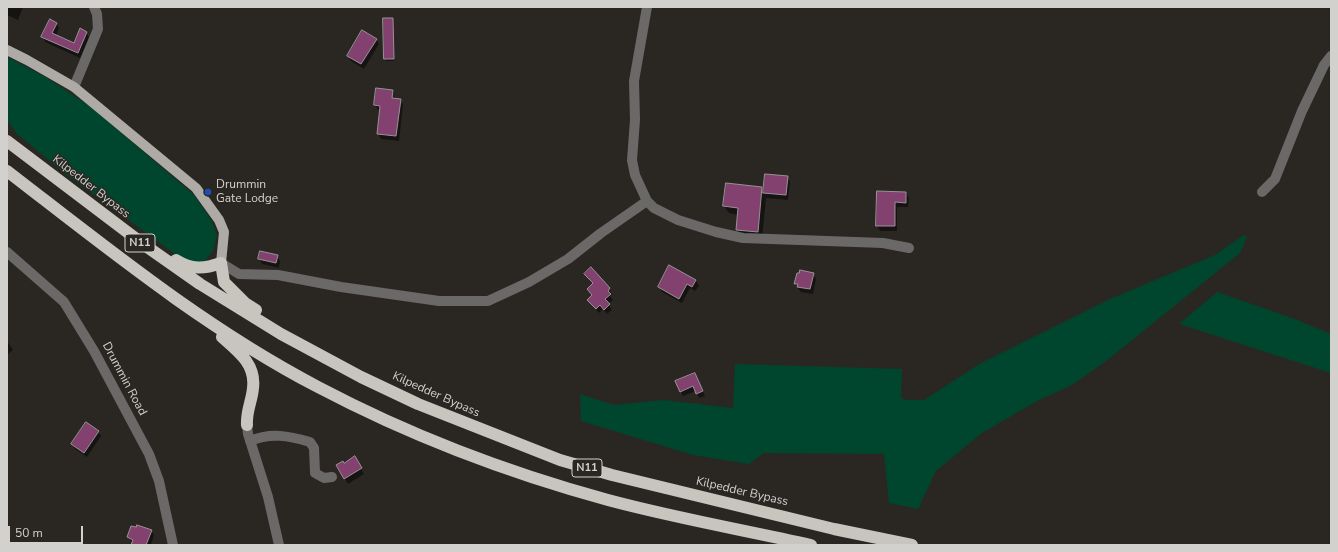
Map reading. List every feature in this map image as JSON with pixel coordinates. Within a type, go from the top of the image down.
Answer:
[{"type":"highway","name":"Kilpedder Bypass","points":[[7,141],[143,244],[200,284],[281,334],[362,377],[418,404],[560,460],[701,497],[834,529],[912,545]]},
{"type":"highway","name":"N11","points":[[7,171],[159,288],[205,320],[318,387],[444,444],[544,481],[610,500],[811,545]]},
{"type":"highway","name":"N11","points":[[143,244],[161,250],[185,266],[206,268],[221,263],[224,282],[245,303],[271,321],[281,334]]},
{"type":"highway","name":"N11","points":[[205,320],[246,359],[252,372],[254,388],[246,413],[246,425]]},
{"type":"main road","points":[[7,50],[74,87],[196,188],[219,220],[224,232],[221,263]]},
{"type":"street","points":[[74,87],[98,29],[97,14],[94,7]]},
{"type":"street","points":[[647,7],[634,81],[635,120],[632,160],[635,175],[648,201],[654,208],[678,220],[732,236],[798,241],[883,243],[909,248]]},
{"type":"street","points":[[1262,192],[1275,178],[1302,111],[1324,66],[1331,56]]},
{"type":"street","points":[[221,263],[239,274],[278,276],[341,287],[439,301],[488,301],[529,282],[568,259],[601,233],[648,201]]},
{"type":"street","name":"Drummin Road","points":[[7,252],[64,302],[94,351],[149,454],[159,481],[173,545]]},
{"type":"street","points":[[246,425],[268,497],[278,545]]},
{"type":"street","points":[[250,441],[260,437],[275,435],[310,442],[314,448],[315,473],[324,478],[332,477]]},
{"type":"green space","points":[[7,57],[44,76],[91,107],[194,195],[212,221],[217,236],[213,251],[202,264],[183,260],[67,175],[17,134],[7,120]]},
{"type":"green space","points":[[1244,235],[1247,237],[1240,253],[1106,361],[1072,385],[1037,401],[982,433],[936,471],[918,509],[889,503],[884,454],[764,453],[749,464],[693,455],[581,421],[580,394],[614,405],[663,400],[733,408],[735,364],[902,369],[901,398],[907,400],[924,400],[981,363],[1110,299],[1215,255]]},
{"type":"green space","points":[[1217,292],[1292,318],[1331,334],[1331,373],[1179,324]]},
{"type":"building","points":[[383,18],[393,18],[394,59],[384,59]]},
{"type":"building","points":[[50,19],[57,23],[52,33],[74,43],[80,28],[87,32],[78,53],[41,37]]},
{"type":"building","points":[[362,30],[377,39],[361,64],[347,56]]},
{"type":"building","points":[[376,88],[393,90],[392,98],[401,99],[396,136],[377,134],[380,106],[374,105]]},
{"type":"building","points":[[765,174],[788,176],[786,195],[763,193]]},
{"type":"building","points":[[726,183],[762,187],[758,232],[736,230],[738,208],[723,206]]},
{"type":"building","points":[[877,191],[906,192],[906,203],[895,202],[895,226],[876,226]]},
{"type":"building","points":[[260,251],[278,255],[276,263],[258,259]]},
{"type":"building","points":[[669,265],[696,280],[692,287],[687,284],[679,299],[658,287]]},
{"type":"building","points":[[591,267],[610,288],[608,291],[611,294],[605,299],[610,304],[604,310],[600,305],[596,309],[587,300],[592,295],[587,289],[593,283],[584,274]]},
{"type":"building","points":[[800,270],[814,273],[810,289],[797,287],[798,284],[794,284],[797,273],[799,273]]},
{"type":"building","points":[[695,373],[703,391],[696,394],[693,386],[680,392],[675,381]]},
{"type":"building","points":[[86,422],[99,431],[84,453],[71,444]]},
{"type":"building","points":[[355,456],[362,468],[344,479],[336,465],[343,461],[344,463]]},
{"type":"building","points":[[137,525],[152,530],[146,545],[131,545],[133,540],[127,537],[131,526],[136,527]]},
{"type":"place","name":"Drummin Gate Lodge","points":[[208,192]]}]
